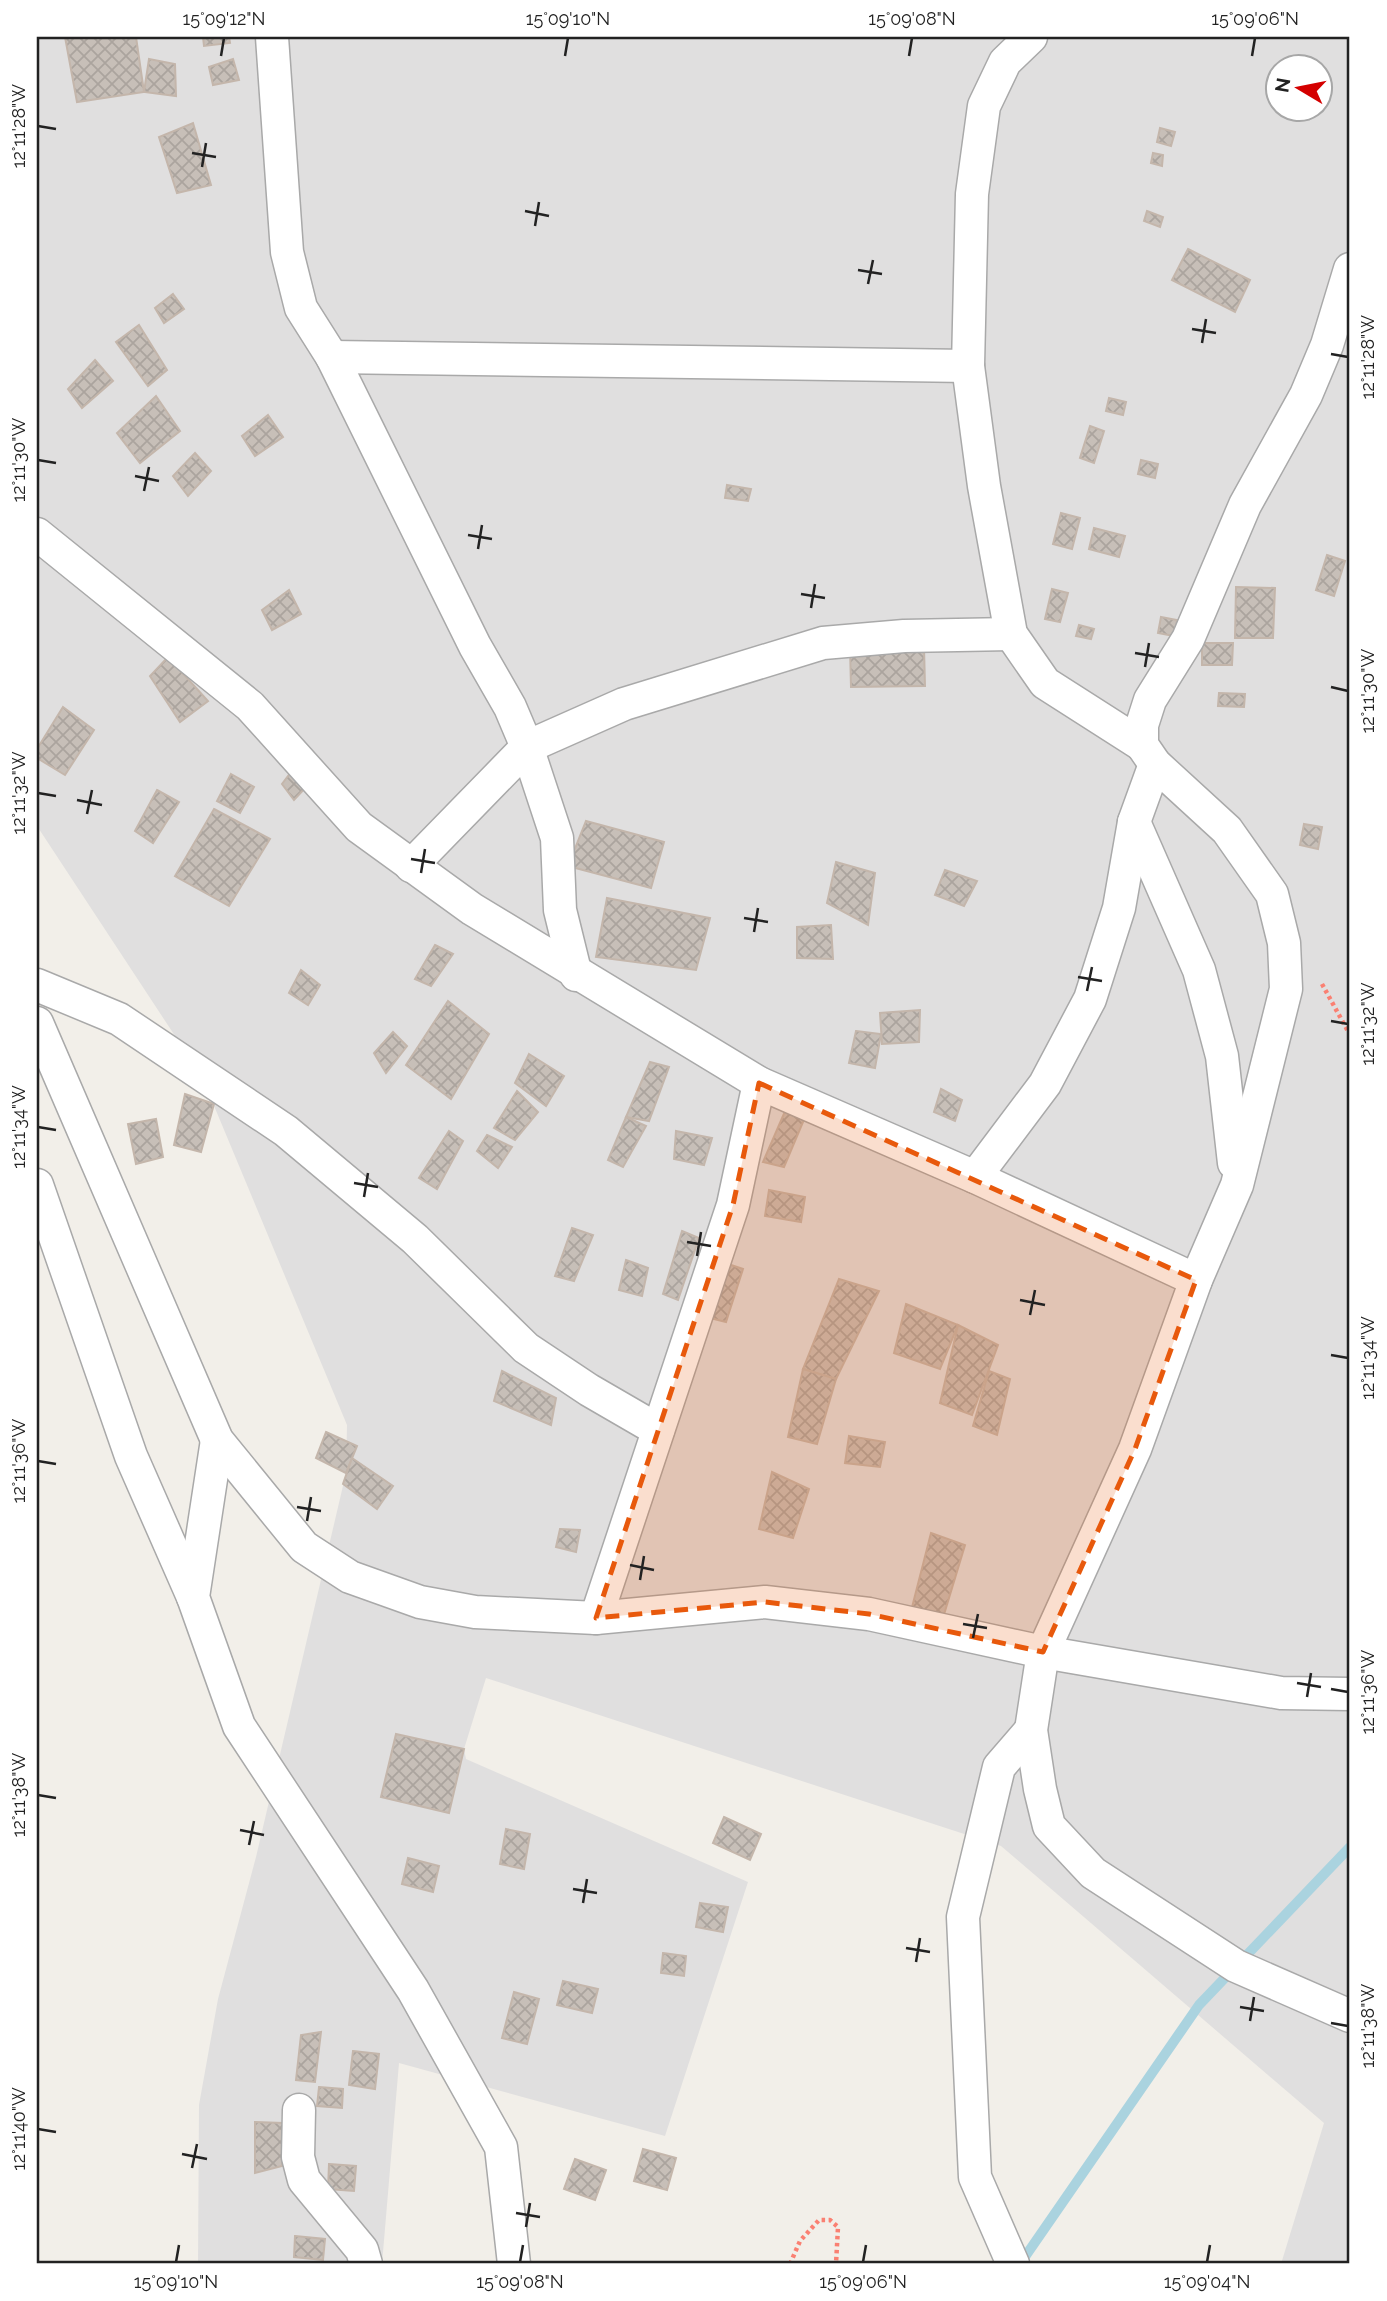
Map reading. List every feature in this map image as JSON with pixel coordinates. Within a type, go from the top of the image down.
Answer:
[{"type":"street","points":[[272,37],[287,252],[301,308],[332,357],[475,646],[510,707],[527,747],[557,838],[560,910],[576,975]]},
{"type":"street","points":[[1031,37],[1005,62],[984,106],[972,194],[968,366],[984,486],[1011,634],[1045,684],[1148,755],[1227,830],[1272,894],[1284,943],[1286,989],[1237,1185],[1196,1280],[1135,1449],[1043,1653],[1031,1730],[1049,1826],[1093,1873],[1236,1966],[1350,2015]]},
{"type":"street","points":[[975,1177],[1045,1084],[1090,999],[1119,908],[1148,755],[1142,724],[1150,700],[1188,639],[1245,505],[1317,371],[1350,269]]},
{"type":"street","points":[[332,357],[968,366]]},
{"type":"street","points":[[37,534],[250,706],[359,828],[472,909],[576,975],[759,1083],[975,1177],[1196,1280]]},
{"type":"street","points":[[411,866],[527,747],[624,704],[823,643],[904,636],[1011,634]]},
{"type":"street","points":[[1134,822],[1199,970],[1223,1056],[1237,1185]]},
{"type":"street","points":[[37,985],[119,1019],[286,1131],[415,1239],[526,1348],[589,1390],[658,1430]]},
{"type":"street","points":[[37,1023],[217,1440],[304,1547],[350,1577],[419,1602],[475,1612],[596,1618],[765,1602],[869,1614],[1043,1653],[1281,1693],[1350,1693]]},
{"type":"street","points":[[596,1618],[733,1205],[759,1083]]},
{"type":"street","points":[[37,1185],[131,1456],[193,1598],[239,1726],[413,1990],[501,2147],[514,2264]]},
{"type":"street","points":[[193,1598],[217,1440]]},
{"type":"street","points":[[1013,2264],[975,2177],[963,1917],[999,1767],[1031,1730]]},
{"type":"street","points":[[299,2110],[298,2157],[304,2180],[362,2250],[366,2264]]},
{"type":"path","points":[[790,2264],[800,2241],[819,2220],[830,2220],[838,2227],[836,2264]]},
{"type":"highlighted area","points":[[759,1083],[1196,1280],[1135,1449],[1043,1652],[869,1614],[765,1602],[596,1618],[733,1205]]},
{"type":"shaded area","points":[[37,37],[1350,37],[1350,2264],[1281,2264],[1324,2123],[1001,1846],[486,1678],[464,1749],[466,1759],[748,1882],[665,2136],[399,2063],[382,2264],[198,2264],[199,2105],[218,1999],[256,1857],[346,1473],[347,1425],[202,1077],[37,826]]},
{"type":"building","points":[[65,37],[136,37],[144,92],[77,102]]},
{"type":"building","points":[[203,37],[229,37],[230,43],[204,46]]},
{"type":"building","points":[[149,59],[175,64],[176,96],[144,92]]},
{"type":"building","points":[[233,59],[239,80],[213,85],[209,67]]},
{"type":"building","points":[[193,123],[211,185],[177,193],[159,137]]},
{"type":"building","points":[[1160,128],[1175,132],[1171,146],[1157,142]]},
{"type":"building","points":[[1153,153],[1163,155],[1162,166],[1151,163]]},
{"type":"building","points":[[1147,211],[1163,217],[1160,227],[1144,221]]},
{"type":"building","points":[[1188,249],[1250,280],[1235,312],[1172,280]]},
{"type":"building","points":[[173,294],[184,309],[164,323],[155,308]]},
{"type":"building","points":[[139,325],[167,370],[148,386],[116,342]]},
{"type":"building","points":[[95,360],[113,381],[82,408],[68,389]]},
{"type":"building","points":[[156,396],[180,431],[140,463],[117,433]]},
{"type":"building","points":[[1109,398],[1126,402],[1123,415],[1106,411]]},
{"type":"building","points":[[268,415],[283,437],[255,456],[242,436]]},
{"type":"building","points":[[1090,426],[1104,431],[1094,463],[1080,458]]},
{"type":"building","points":[[195,453],[211,471],[188,496],[173,476]]},
{"type":"building","points":[[1141,460],[1158,464],[1155,478],[1138,474]]},
{"type":"building","points":[[727,485],[751,489],[748,501],[725,498]]},
{"type":"building","points":[[1061,513],[1080,518],[1072,549],[1053,544]]},
{"type":"building","points":[[1094,528],[1125,536],[1119,557],[1089,549]]},
{"type":"building","points":[[1327,555],[1345,561],[1334,596],[1316,590]]},
{"type":"building","points":[[1236,587],[1275,588],[1273,638],[1235,638]]},
{"type":"building","points":[[1052,589],[1068,593],[1060,622],[1045,619]]},
{"type":"building","points":[[289,590],[301,614],[272,630],[262,610]]},
{"type":"building","points":[[1161,617],[1177,620],[1174,636],[1158,633]]},
{"type":"building","points":[[1079,625],[1094,629],[1091,639],[1076,636]]},
{"type":"building","points":[[1202,643],[1233,643],[1232,665],[1202,665]]},
{"type":"building","points":[[924,647],[925,686],[851,687],[850,648]]},
{"type":"building","points":[[168,657],[208,701],[180,722],[150,676]]},
{"type":"building","points":[[1219,693],[1245,694],[1244,707],[1218,706]]},
{"type":"building","points":[[63,707],[94,730],[65,775],[37,758],[37,749]]},
{"type":"building","points":[[294,768],[308,785],[294,800],[282,784]]},
{"type":"building","points":[[231,774],[254,787],[240,813],[217,801]]},
{"type":"building","points":[[157,790],[179,802],[153,843],[135,831]]},
{"type":"building","points":[[214,809],[270,839],[229,906],[175,876]]},
{"type":"building","points":[[586,821],[664,842],[651,888],[568,866]]},
{"type":"building","points":[[1304,824],[1322,827],[1318,849],[1300,845]]},
{"type":"building","points":[[836,862],[875,873],[868,925],[827,903]]},
{"type":"building","points":[[945,870],[977,881],[964,906],[935,895]]},
{"type":"building","points":[[607,898],[710,918],[696,970],[596,957]]},
{"type":"building","points":[[831,925],[833,959],[797,958],[797,927]]},
{"type":"building","points":[[435,945],[453,954],[431,986],[415,979]]},
{"type":"building","points":[[301,970],[320,985],[308,1005],[289,993]]},
{"type":"building","points":[[448,1001],[489,1034],[451,1099],[406,1065]]},
{"type":"building","points":[[920,1010],[919,1042],[882,1044],[880,1013]]},
{"type":"building","points":[[856,1031],[881,1034],[875,1068],[849,1063]]},
{"type":"building","points":[[393,1032],[407,1046],[386,1073],[374,1053]]},
{"type":"building","points":[[529,1054],[564,1076],[546,1106],[515,1083]]},
{"type":"building","points":[[650,1062],[669,1067],[649,1121],[626,1117]]},
{"type":"building","points":[[941,1089],[962,1100],[955,1121],[934,1112]]},
{"type":"building","points":[[517,1091],[538,1112],[515,1140],[494,1128]]},
{"type":"building","points":[[185,1094],[214,1104],[201,1152],[174,1145]]},
{"type":"building","points":[[786,1109],[806,1115],[784,1167],[763,1162]]},
{"type":"building","points":[[626,1117],[646,1126],[623,1167],[608,1160]]},
{"type":"building","points":[[156,1119],[163,1157],[136,1164],[128,1124]]},
{"type":"building","points":[[449,1131],[463,1141],[437,1189],[419,1178]]},
{"type":"building","points":[[676,1131],[712,1138],[704,1165],[674,1159]]},
{"type":"building","points":[[487,1135],[512,1147],[498,1168],[477,1151]]},
{"type":"building","points":[[769,1190],[805,1197],[801,1222],[765,1216]]},
{"type":"building","points":[[572,1228],[593,1235],[574,1281],[555,1276]]},
{"type":"building","points":[[682,1231],[699,1238],[678,1300],[663,1294]]},
{"type":"building","points":[[626,1260],[648,1268],[642,1296],[619,1290]]},
{"type":"building","points":[[725,1263],[743,1269],[726,1322],[710,1318]]},
{"type":"building","points":[[839,1279],[879,1291],[836,1379],[803,1369]]},
{"type":"building","points":[[906,1304],[958,1325],[940,1369],[894,1353]]},
{"type":"building","points":[[958,1325],[998,1345],[972,1415],[940,1403]]},
{"type":"building","points":[[803,1369],[836,1379],[817,1444],[788,1437]]},
{"type":"building","points":[[502,1371],[556,1398],[551,1425],[494,1401]]},
{"type":"building","points":[[989,1371],[1010,1379],[997,1435],[973,1426]]},
{"type":"building","points":[[326,1432],[357,1446],[346,1473],[316,1458]]},
{"type":"building","points":[[849,1436],[885,1442],[880,1467],[845,1463]]},
{"type":"building","points":[[352,1458],[393,1486],[377,1509],[343,1484]]},
{"type":"building","points":[[772,1472],[809,1489],[793,1538],[759,1529]]},
{"type":"building","points":[[560,1529],[580,1530],[576,1552],[556,1547]]},
{"type":"building","points":[[931,1533],[965,1545],[939,1631],[908,1623]]},
{"type":"building","points":[[396,1734],[464,1749],[449,1813],[381,1797]]},
{"type":"building","points":[[724,1817],[761,1834],[750,1860],[713,1843]]},
{"type":"building","points":[[506,1829],[530,1834],[524,1869],[500,1864]]},
{"type":"building","points":[[408,1858],[439,1866],[433,1892],[402,1884]]},
{"type":"building","points":[[700,1903],[728,1907],[723,1932],[696,1927]]},
{"type":"building","points":[[663,1953],[686,1956],[684,1976],[661,1973]]},
{"type":"building","points":[[563,1981],[598,1989],[592,2013],[557,2005]]},
{"type":"building","points":[[514,1992],[539,1999],[527,2044],[502,2038]]},
{"type":"building","points":[[321,2032],[315,2082],[296,2080],[301,2035]]},
{"type":"building","points":[[353,2051],[379,2054],[375,2089],[349,2085]]},
{"type":"building","points":[[319,2087],[343,2089],[342,2108],[317,2106]]},
{"type":"building","points":[[255,2122],[283,2123],[282,2166],[255,2173]]},
{"type":"building","points":[[643,2149],[676,2158],[667,2190],[634,2181]]},
{"type":"building","points":[[575,2159],[606,2170],[595,2200],[564,2189]]},
{"type":"building","points":[[329,2164],[356,2166],[354,2191],[328,2189]]},
{"type":"building","points":[[295,2236],[325,2239],[323,2260],[294,2257]]},
{"type":"waterway","points":[[1020,2264],[1199,2005],[1350,1847]]}]
